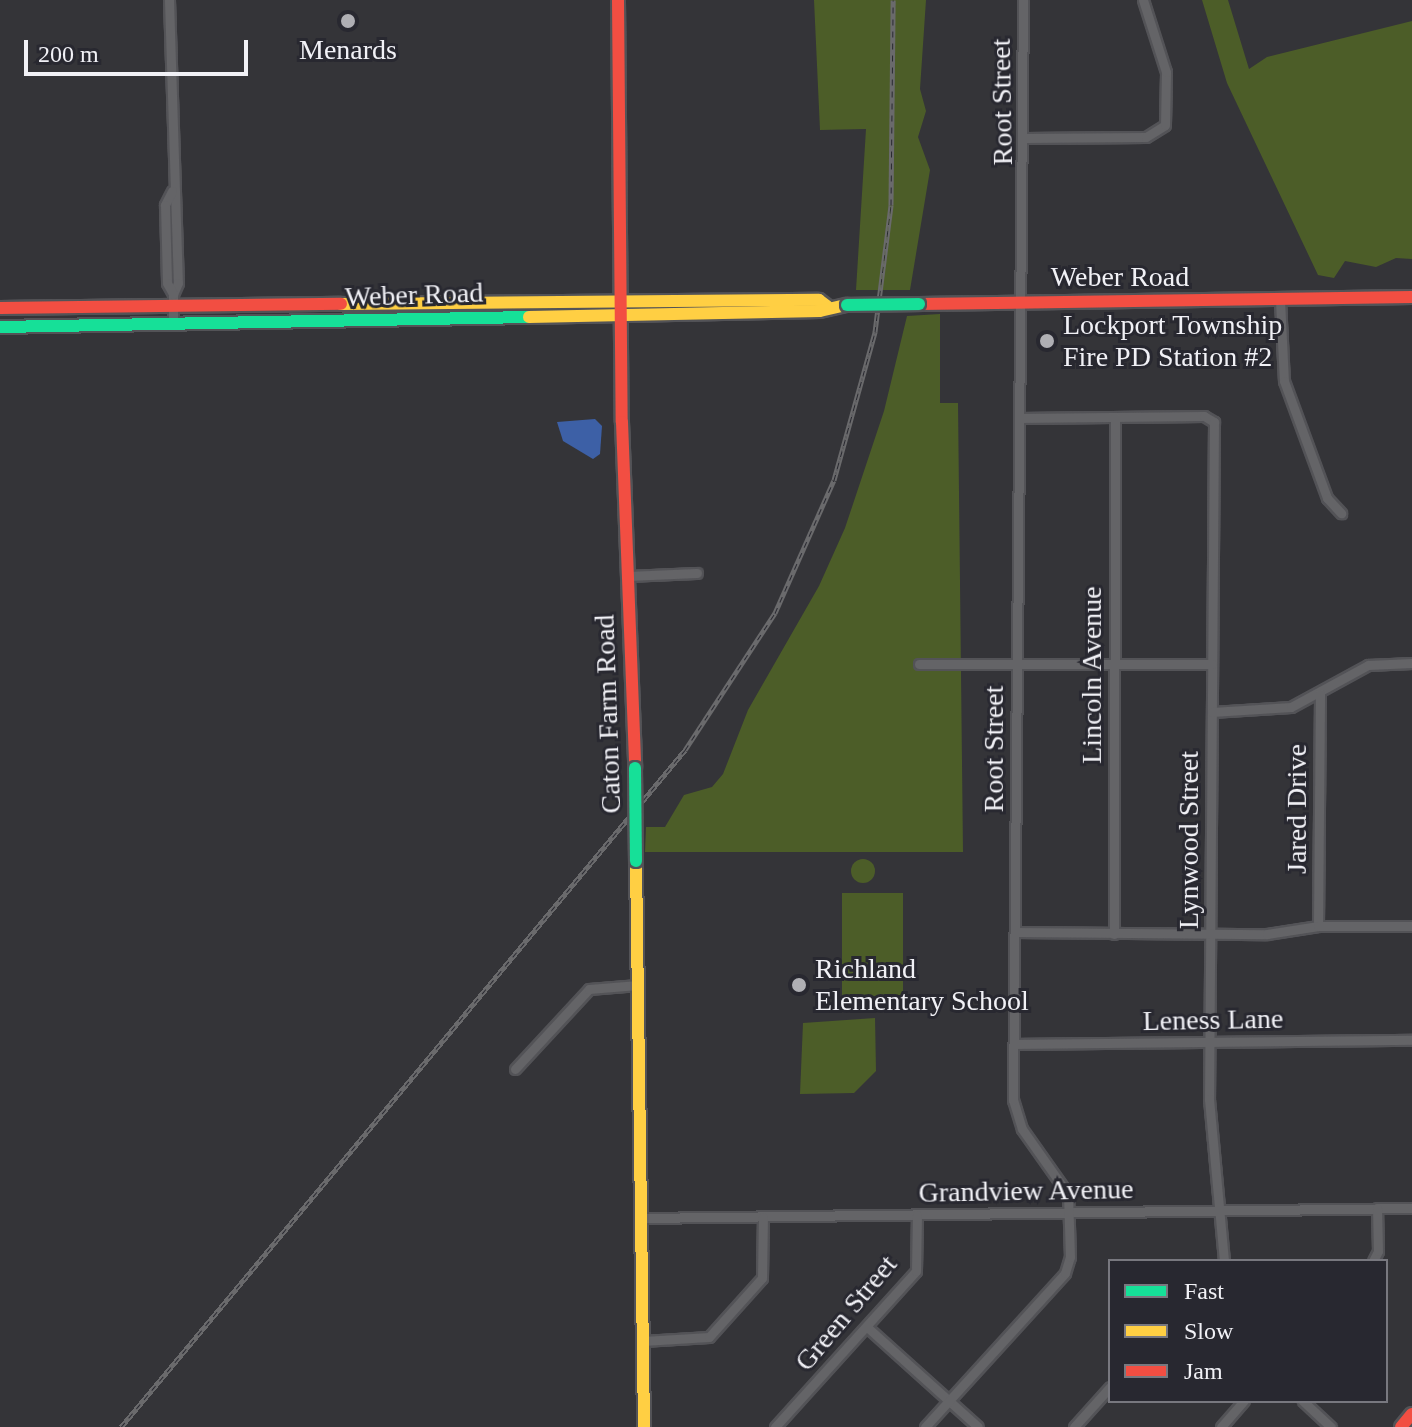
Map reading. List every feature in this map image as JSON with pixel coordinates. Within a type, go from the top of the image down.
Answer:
[{"type":"main road","name":"Caton Farm Road","points":[[618,0],[620,308],[635,768],[644,1427]]},
{"type":"main road","name":"Weber Road","points":[[0,308],[173,300],[820,311],[827,306],[847,305],[1412,297]]},
{"type":"main road","name":"Weber Road","points":[[0,327],[173,325],[620,308]]},
{"type":"main road","points":[[1401,1427],[1412,1414]]},
{"type":"street","points":[[169,0],[172,191],[165,205],[167,283],[173,300],[173,325]]},
{"type":"street","name":"Root Street","points":[[925,1427],[1065,1273],[1069,1213],[1064,1183],[1016,1116],[1018,301],[1025,138],[1023,0]]},
{"type":"street","points":[[1025,138],[1146,137],[1165,125],[1166,72],[1143,0]]},
{"type":"street","points":[[1280,300],[1284,381],[1327,498],[1341,513]]},
{"type":"street","points":[[1019,418],[1115,417]]},
{"type":"street","name":"Lynwood Street","points":[[1115,417],[1210,419],[1212,712],[1209,1099],[1222,1210],[1224,1259]]},
{"type":"street","name":"Lincoln Avenue","points":[[1114,934],[1115,417]]},
{"type":"street","points":[[627,576],[697,573]]},
{"type":"street","points":[[1212,712],[1276,710],[1320,693],[1368,665],[1412,663]]},
{"type":"street","points":[[919,664],[1212,664]]},
{"type":"street","name":"Jared Drive","points":[[1318,926],[1320,693]]},
{"type":"street","points":[[1015,932],[1211,935],[1267,934],[1318,926],[1412,926]]},
{"type":"street","points":[[515,1069],[589,989],[638,985]]},
{"type":"street","name":"Leness Lane","points":[[1014,1044],[1412,1040]]},
{"type":"street","points":[[1374,1259],[1378,1251],[1377,1208]]},
{"type":"street","name":"Grandview Avenue","points":[[642,1218],[1412,1208]]},
{"type":"street","name":"Green Street","points":[[775,1427],[916,1271],[917,1215]]},
{"type":"street","points":[[643,1341],[709,1337],[762,1278],[763,1217]]},
{"type":"street","points":[[867,1327],[978,1427]]},
{"type":"street","points":[[1074,1427],[1108,1389]]},
{"type":"street","points":[[1221,1427],[1242,1403]]},
{"type":"street","points":[[1305,1403],[1331,1427]]},
{"type":"green space","points":[[814,0],[926,0],[920,89],[926,111],[918,137],[930,170],[910,290],[856,290],[866,129],[820,130]]},
{"type":"green space","points":[[1202,0],[1228,0],[1249,69],[1267,57],[1412,21],[1412,259],[1396,258],[1376,267],[1345,261],[1334,278],[1318,275],[1227,83]]},
{"type":"green space","points":[[940,314],[940,403],[958,403],[963,852],[645,852],[646,827],[665,827],[684,795],[712,787],[723,774],[748,710],[819,586],[845,528],[884,411],[907,316]]},
{"type":"green space","points":[[863,859],[874,866],[875,871],[868,882],[863,883],[852,876],[851,871],[858,860]]},
{"type":"green space","points":[[842,893],[903,893],[903,996],[842,996]]},
{"type":"green space","points":[[875,1018],[876,1071],[854,1093],[800,1094],[803,1023]]},
{"type":"water","points":[[595,419],[602,426],[600,454],[593,459],[563,441],[557,422]]},
{"type":"railway","points":[[121,1427],[685,750],[775,613],[834,480],[875,332],[891,205],[893,0]]},
{"type":"traffic: fast","points":[[847,305],[919,304]]},
{"type":"traffic: fast","points":[[0,327],[529,317]]},
{"type":"traffic: fast","points":[[635,768],[636,861]]},
{"type":"traffic: slow","points":[[341,304],[819,300],[827,306]]},
{"type":"traffic: slow","points":[[529,317],[820,311],[847,305]]},
{"type":"traffic: slow","points":[[636,861],[644,1427]]},
{"type":"traffic: jam","points":[[618,0],[622,422],[635,768]]},
{"type":"traffic: jam","points":[[919,304],[1412,297]]},
{"type":"traffic: jam","points":[[0,308],[341,304]]},
{"type":"traffic: jam","points":[[1401,1427],[1412,1414]]},
{"type":"place","name":"Menards","points":[[348,21]]},
{"type":"place","name":"Lockport Township Fire PD Station #2","points":[[1047,341]]},
{"type":"place","name":"Richland Elementary School","points":[[799,985]]}]
